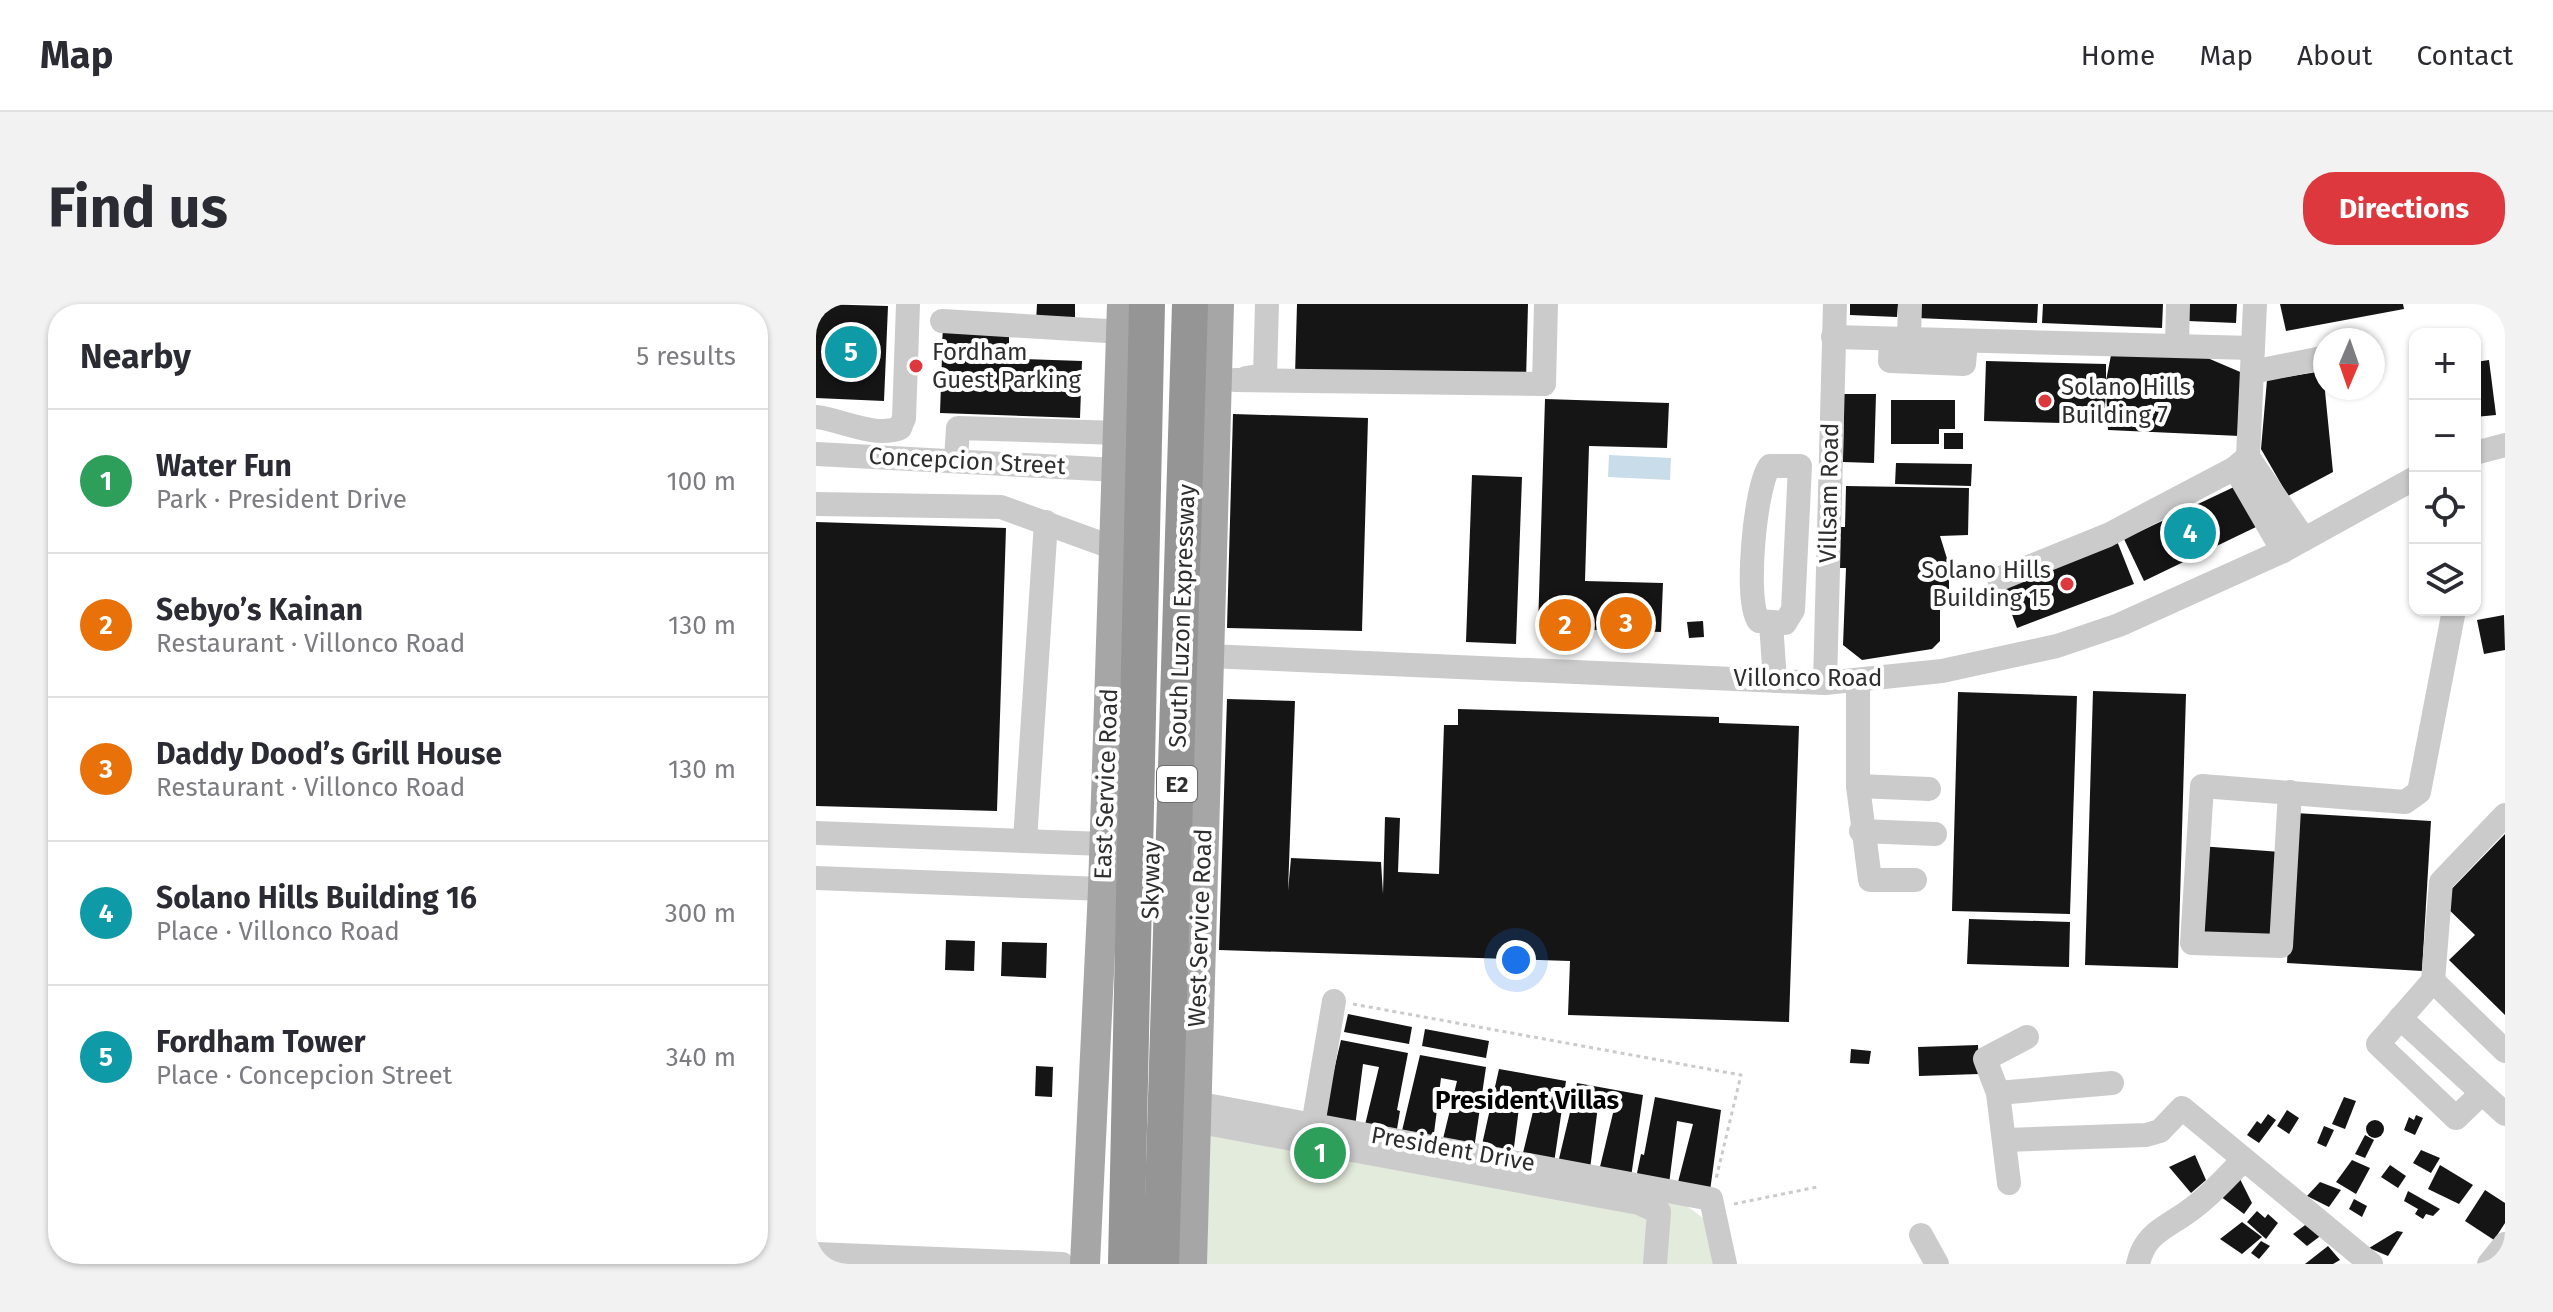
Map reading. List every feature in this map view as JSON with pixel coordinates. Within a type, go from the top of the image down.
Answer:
[{"type":"highway","name":"Skyway","points":[[1144,1264],[1167,304]]},
{"type":"highway","name":"South Luzon Expressway","points":[[1161,1264],[1190,304]]},
{"type":"highway","name":"Skyway","points":[[1126,1264],[1134,316]]},
{"type":"highway","name":"South Luzon Expressway","points":[[1112,1264],[1129,420],[1134,316]]},
{"type":"main road","name":"West Service Road","points":[[1192,1264],[1208,656],[1226,382],[1219,304]]},
{"type":"main road","name":"East Service Road","points":[[1083,1264],[1103,889],[1117,470],[1129,420]]},
{"type":"street","points":[[816,417],[878,430],[900,428],[904,418],[908,304]]},
{"type":"street","points":[[1226,382],[1265,375],[1267,304]]},
{"type":"street","points":[[1226,382],[1544,384],[1546,304]]},
{"type":"street","name":"Villsam Road","points":[[1825,683],[1835,304]]},
{"type":"street","points":[[1900,339],[1910,304]]},
{"type":"street","points":[[2177,345],[2178,304]]},
{"type":"street","points":[[2255,304],[2242,463],[2293,545]]},
{"type":"street","points":[[942,321],[1025,315],[1134,316]]},
{"type":"street","points":[[1833,337],[2177,345],[2252,360],[2313,358]]},
{"type":"street","points":[[956,460],[958,428],[1129,420]]},
{"type":"street","points":[[2481,451],[2505,445]]},
{"type":"street","name":"Concepcion Street","points":[[816,454],[1117,470]]},
{"type":"street","points":[[1999,579],[2108,535],[2242,463]]},
{"type":"street","points":[[1770,466],[1800,466],[1793,610],[1787,622],[1771,623],[1758,620],[1753,603],[1754,548],[1761,485],[1770,466]]},
{"type":"street","name":"Villonco Road","points":[[1208,656],[1825,683],[1942,671],[2057,646],[2119,625],[2293,545],[2409,481]]},
{"type":"street","points":[[816,504],[1001,507],[1114,548]]},
{"type":"street","points":[[1025,840],[1046,522]]},
{"type":"street","points":[[2290,792],[2281,946],[2192,943],[2202,786],[2290,792],[2405,802],[2415,799],[2419,792],[2453,616]]},
{"type":"street","points":[[1771,623],[1775,681]]},
{"type":"street","points":[[1858,681],[1858,786],[1861,831],[1870,880],[1915,880]]},
{"type":"street","points":[[1858,786],[1929,789]]},
{"type":"street","points":[[2480,1095],[2456,1118],[2378,1044],[2433,981],[2441,882],[2505,815]]},
{"type":"street","points":[[1861,831],[1935,834]]},
{"type":"street","points":[[816,833],[1104,844]]},
{"type":"street","points":[[816,878],[1103,889]]},
{"type":"street","points":[[2433,981],[2505,1051]]},
{"type":"street","points":[[1311,1134],[1334,1001]]},
{"type":"street","points":[[2400,1018],[2480,1095],[2505,1114]]},
{"type":"street","points":[[2009,1183],[1998,1093],[1985,1059],[2027,1037]]},
{"type":"street","points":[[1998,1093],[2112,1083]]},
{"type":"street","points":[[2006,1140],[2146,1135],[2160,1131],[2182,1108],[2371,1264]]},
{"type":"street","name":"President Drive","points":[[1195,1112],[1713,1203]]},
{"type":"street","points":[[1357,1142],[1639,1203],[1659,1212],[1655,1264]]},
{"type":"street","points":[[2141,1253],[2217,1189],[2243,1160]]},
{"type":"street","points":[[1713,1203],[1725,1264]]},
{"type":"street","points":[[1921,1235],[1937,1264]]},
{"type":"street","points":[[2489,1264],[2505,1244]]},
{"type":"street","points":[[816,1254],[1062,1264]]},
{"type":"path","points":[[1334,1001],[1741,1075],[1713,1203],[1817,1187]]},
{"type":"green space","points":[[1208,1112],[1682,1202],[1708,1222],[1714,1264],[1200,1264]]},
{"type":"water","points":[[1609,455],[1671,458],[1670,480],[1608,477]]},
{"type":"building","points":[[816,304],[888,306],[884,401],[816,398]]},
{"type":"building","points":[[1037,304],[1075,304],[1075,324],[1036,322]]},
{"type":"building","points":[[1297,304],[1528,304],[1526,381],[1295,376]]},
{"type":"building","points":[[1850,304],[1898,304],[1897,317],[1850,315]]},
{"type":"building","points":[[1918,304],[2038,304],[2037,323],[1917,318]]},
{"type":"building","points":[[2043,304],[2163,304],[2162,328],[2042,323]]},
{"type":"building","points":[[2189,304],[2237,304],[2236,323],[2188,321]]},
{"type":"building","points":[[2280,304],[2403,304],[2404,309],[2286,331]]},
{"type":"building","points":[[943,328],[1009,330],[1009,347],[942,344]]},
{"type":"building","points":[[2177,345],[2245,374],[2240,436],[2108,430],[2106,390],[2104,424],[1984,421],[1986,361],[2106,364],[2106,381],[2111,355]]},
{"type":"building","points":[[942,356],[1082,361],[1080,418],[940,413]]},
{"type":"building","points":[[2489,360],[2496,415],[2481,416],[2481,361]]},
{"type":"building","points":[[2313,373],[2313,400],[2326,400],[2333,472],[2288,496],[2261,449],[2267,380]]},
{"type":"building","points":[[1844,394],[1876,394],[1874,463],[1843,462]]},
{"type":"building","points":[[1545,399],[1669,403],[1667,448],[1589,446],[1585,581],[1663,583],[1661,632],[1538,628]]},
{"type":"building","points":[[1891,400],[1955,400],[1955,429],[1939,429],[1939,444],[1891,444]]},
{"type":"building","points":[[1233,414],[1368,418],[1362,631],[1227,628]]},
{"type":"building","points":[[1944,433],[1963,433],[1963,449],[1944,449]]},
{"type":"building","points":[[1896,463],[1972,464],[1971,486],[1895,484]]},
{"type":"building","points":[[1472,475],[1522,477],[1516,644],[1466,642]]},
{"type":"building","points":[[1846,486],[1969,488],[1968,535],[1940,536],[1949,565],[1949,597],[1940,609],[1940,641],[1932,649],[1862,660],[1843,645],[1846,568],[1834,568],[1835,527],[1845,527]]},
{"type":"building","points":[[2236,486],[2256,527],[2144,581],[2124,539]]},
{"type":"building","points":[[816,522],[1006,528],[997,811],[816,806]]},
{"type":"building","name":"Solano Hills Building 15","points":[[2117,541],[2134,584],[2017,628],[2001,585]]},
{"type":"building","points":[[2504,615],[2505,650],[2484,654],[2477,620]]},
{"type":"building","points":[[1703,621],[1704,637],[1689,638],[1687,622]]},
{"type":"building","points":[[2093,691],[2186,694],[2178,968],[2085,965]]},
{"type":"building","points":[[1958,692],[2077,696],[2070,914],[1952,911]]},
{"type":"building","points":[[1227,699],[1295,701],[1288,891],[1291,858],[1381,862],[1383,894],[1385,817],[1400,818],[1398,872],[1439,874],[1444,725],[1458,725],[1458,709],[1719,717],[1719,723],[1799,726],[1789,1022],[1568,1015],[1570,961],[1219,950]]},
{"type":"building","points":[[2295,813],[2431,821],[2422,971],[2287,963]]},
{"type":"building","points":[[2505,834],[2505,1015],[2449,960],[2475,935],[2440,901]]},
{"type":"building","points":[[2199,846],[2281,852],[2278,939],[2194,933]]},
{"type":"building","points":[[1969,919],[2070,922],[2069,967],[1967,964]]},
{"type":"building","points":[[946,940],[975,941],[974,971],[945,970]]},
{"type":"building","points":[[1002,942],[1047,943],[1046,978],[1001,976]]},
{"type":"building","points":[[1348,1014],[1412,1027],[1409,1044],[1344,1032]]},
{"type":"building","points":[[1425,1029],[1489,1041],[1486,1058],[1422,1046]]},
{"type":"building","points":[[1341,1040],[1408,1053],[1397,1110],[1400,1111],[1396,1135],[1364,1129],[1379,1067],[1363,1064],[1355,1127],[1322,1121]]},
{"type":"building","points":[[1978,1045],[1979,1074],[1919,1076],[1918,1047]]},
{"type":"building","points":[[1851,1049],[1871,1051],[1869,1064],[1850,1063]]},
{"type":"building","points":[[1420,1055],[1486,1067],[1474,1149],[1442,1143],[1457,1081],[1441,1078],[1433,1141],[1401,1135]]},
{"type":"building","points":[[1036,1066],[1053,1067],[1052,1097],[1035,1096]]},
{"type":"building","points":[[1499,1069],[1566,1081],[1554,1163],[1522,1157],[1537,1095],[1521,1092],[1513,1155],[1481,1149]]},
{"type":"building","points":[[1577,1083],[1643,1095],[1631,1177],[1599,1171],[1614,1109],[1598,1106],[1590,1169],[1558,1163]]},
{"type":"building","points":[[1655,1097],[1721,1110],[1710,1191],[1677,1186],[1693,1124],[1677,1121],[1669,1184],[1636,1178],[1641,1154],[1644,1155]]},
{"type":"building","points":[[2344,1097],[2356,1101],[2345,1129],[2332,1124]]},
{"type":"building","points":[[2287,1110],[2299,1118],[2289,1134],[2277,1126]]},
{"type":"building","points":[[2268,1114],[2276,1120],[2259,1143],[2247,1135],[2257,1121],[2261,1124]]},
{"type":"building","points":[[2416,1115],[2423,1118],[2415,1135],[2404,1130],[2409,1117],[2414,1120]]},
{"type":"building","points":[[2371,1120],[2379,1120],[2384,1129],[2382,1136],[2371,1138],[2366,1133],[2366,1125]]},
{"type":"building","points":[[2324,1126],[2334,1130],[2326,1147],[2317,1143]]},
{"type":"building","points":[[2365,1135],[2374,1140],[2365,1158],[2355,1154]]},
{"type":"building","points":[[2421,1150],[2440,1158],[2431,1173],[2413,1163]]},
{"type":"building","points":[[2195,1155],[2206,1180],[2191,1193],[2169,1167]]},
{"type":"building","points":[[2352,1160],[2370,1168],[2356,1194],[2336,1182]]},
{"type":"building","points":[[2390,1165],[2406,1176],[2398,1188],[2381,1177]]},
{"type":"building","points":[[2440,1165],[2473,1185],[2459,1204],[2428,1189]]},
{"type":"building","points":[[2237,1173],[2252,1203],[2244,1214],[2216,1193]]},
{"type":"building","points":[[2320,1182],[2341,1190],[2329,1207],[2307,1196]]},
{"type":"building","points":[[2485,1190],[2505,1203],[2505,1223],[2494,1240],[2465,1221]]},
{"type":"building","points":[[2408,1191],[2440,1209],[2433,1216],[2426,1214],[2423,1219],[2415,1214],[2418,1209],[2404,1201]]},
{"type":"building","points":[[2354,1199],[2367,1206],[2362,1217],[2349,1209]]},
{"type":"building","points":[[2257,1211],[2265,1218],[2268,1214],[2278,1223],[2266,1239],[2247,1222]]},
{"type":"building","points":[[2242,1222],[2262,1237],[2242,1254],[2220,1239]]},
{"type":"building","points":[[2308,1223],[2323,1234],[2307,1246],[2293,1234]]},
{"type":"building","points":[[2397,1231],[2403,1232],[2388,1256],[2369,1248]]},
{"type":"building","points":[[2261,1241],[2270,1246],[2259,1259],[2251,1253]]},
{"type":"building","points":[[2328,1246],[2340,1260],[2333,1264],[2305,1264]]},
{"type":"place","name":"Fordham Tower","points":[[851,352]]},
{"type":"place","name":"Fordham Guest Parking","points":[[916,366]]},
{"type":"place","name":"Solano Hills Building 7","points":[[2045,401]]},
{"type":"place","name":"Solano Hills Building 16","points":[[2190,533]]},
{"type":"place","name":"Solano Hills Building 15","points":[[2067,584]]},
{"type":"place","name":"Daddy Dood’s Grill House","points":[[1626,623]]},
{"type":"place","name":"Sebyo’s Kainan","points":[[1565,625]]},
{"type":"place","name":"Water Fun","points":[[1320,1153]]},
{"type":"district","name":"President Villas","points":[[1527,1100]]}]
